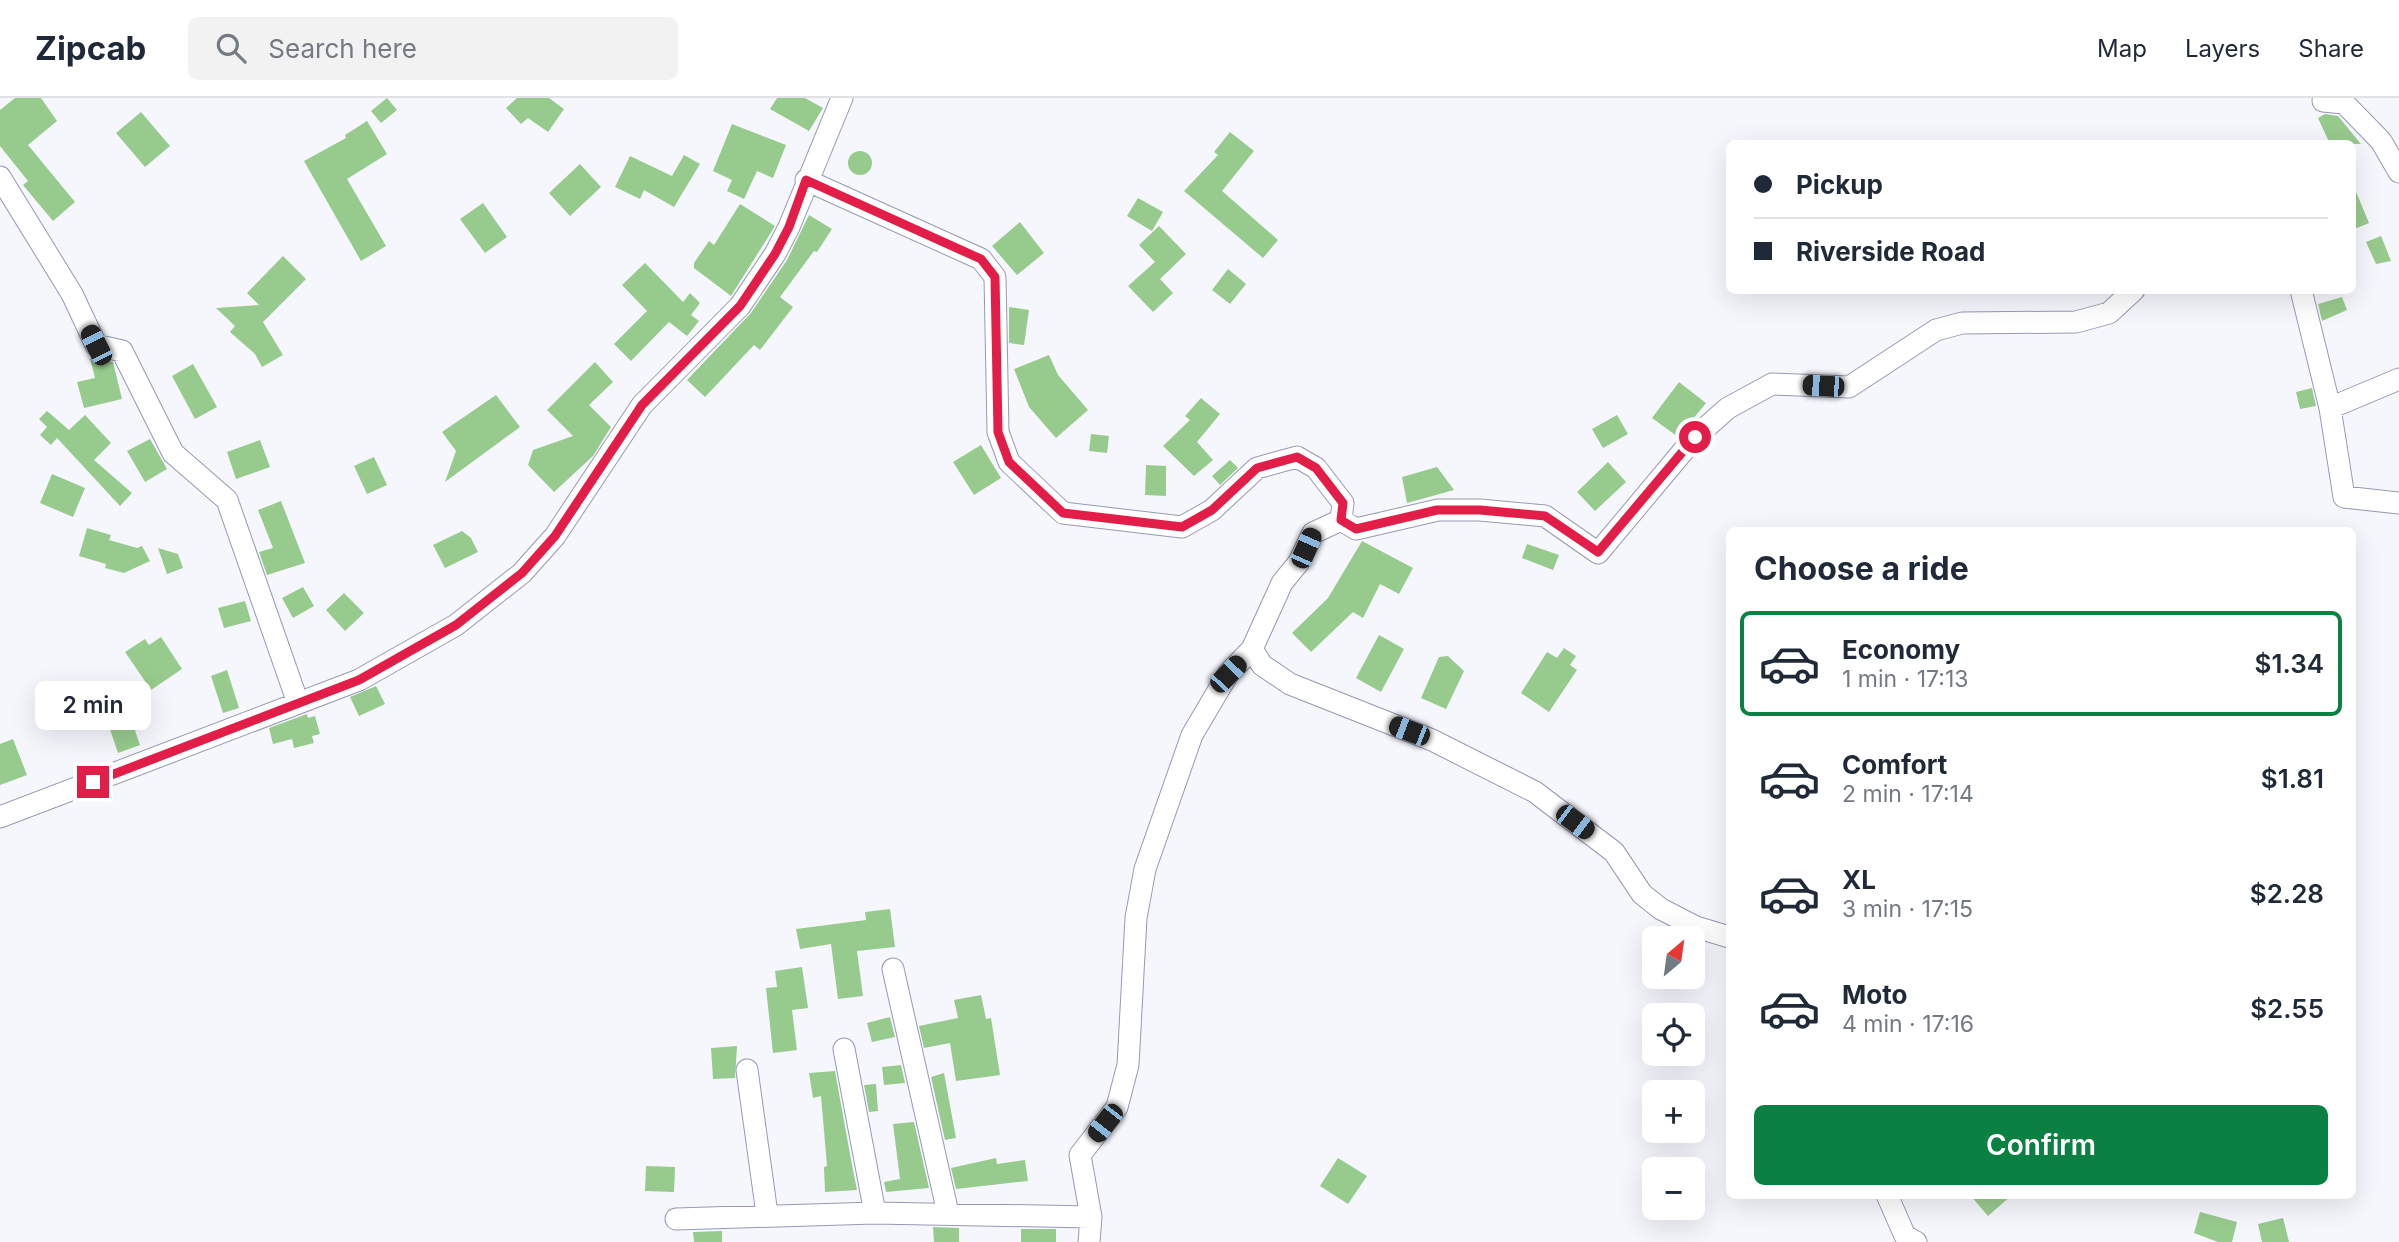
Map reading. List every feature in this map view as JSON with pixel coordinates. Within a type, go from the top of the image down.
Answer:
[{"type":"street","points":[[0,817],[359,680],[421,648],[456,625],[522,573],[555,536],[642,405],[740,306],[775,254],[789,227],[806,180],[842,98]]},
{"type":"street","points":[[2323,101],[2344,103],[2381,141],[2399,172]]},
{"type":"street","points":[[0,177],[72,294],[96,345],[122,351],[173,453],[227,500],[298,703]]},
{"type":"street","points":[[806,180],[981,259],[995,277],[998,432],[1009,462],[1063,513],[1182,527],[1212,510],[1257,468],[1297,457],[1316,468],[1343,503],[1341,520]]},
{"type":"street","points":[[1341,520],[1356,529],[1437,510],[1480,510],[1545,516],[1598,552],[1695,437],[1728,408],[1772,384],[1849,387],[1936,330],[1962,323],[2076,323],[2109,313],[2130,294]]},
{"type":"street","points":[[2302,294],[2330,408],[2344,497],[2399,503]]},
{"type":"street","points":[[2330,408],[2399,379]]},
{"type":"street","points":[[1089,1242],[1091,1217],[1080,1155],[1117,1107],[1128,1065],[1136,918],[1145,869],[1192,735],[1228,674],[1252,649],[1282,583],[1299,562],[1312,533],[1341,520]]},
{"type":"street","points":[[1252,649],[1262,665],[1290,684],[1432,740],[1535,792],[1614,852],[1642,894],[1661,909],[1696,928],[1726,936]]},
{"type":"street","points":[[893,969],[948,1213]]},
{"type":"street","points":[[844,1049],[875,1213]]},
{"type":"street","points":[[747,1070],[767,1214]]},
{"type":"street","points":[[1889,1199],[1905,1236],[1916,1242]]},
{"type":"street","points":[[676,1219],[767,1214],[875,1213],[1091,1217]]},
{"type":"building","points":[[15,98],[41,98],[57,121],[28,145],[75,202],[53,221],[23,185],[28,181],[0,146],[0,110]]},
{"type":"building","points":[[387,98],[397,110],[381,123],[371,111]]},
{"type":"building","points":[[517,98],[549,98],[564,109],[548,132],[528,118],[521,124],[506,108]]},
{"type":"building","points":[[777,98],[805,98],[823,108],[809,131],[770,109]]},
{"type":"building","points":[[141,112],[170,146],[145,167],[116,133]]},
{"type":"building","points":[[2325,114],[2338,116],[2361,144],[2356,144],[2356,140],[2328,140],[2318,118]]},
{"type":"building","points":[[367,121],[387,154],[347,179],[386,246],[361,261],[304,161],[346,138],[345,135]]},
{"type":"building","points":[[732,124],[786,145],[773,178],[757,171],[744,199],[727,191],[732,180],[713,171]]},
{"type":"building","points":[[1230,132],[1254,151],[1222,191],[1278,240],[1263,258],[1184,191],[1218,155],[1214,152]]},
{"type":"building","points":[[860,151],[869,154],[872,163],[869,172],[860,175],[851,172],[848,163],[851,154]]},
{"type":"building","points":[[684,155],[700,164],[674,207],[644,190],[640,199],[615,187],[630,156],[672,176]]},
{"type":"building","points":[[580,164],[601,187],[570,216],[549,193]]},
{"type":"building","points":[[2356,192],[2369,223],[2356,228]]},
{"type":"building","points":[[1138,198],[1163,212],[1152,231],[1127,216]]},
{"type":"building","points":[[483,203],[507,237],[485,253],[460,219]]},
{"type":"building","points":[[740,204],[775,226],[731,296],[694,268],[694,263],[709,241],[714,245]]},
{"type":"building","points":[[809,215],[832,229],[780,297],[793,307],[760,350],[754,345],[705,397],[687,380],[751,313],[787,260]]},
{"type":"building","points":[[1020,222],[1044,253],[1017,275],[992,246]]},
{"type":"building","points":[[1159,226],[1186,254],[1160,279],[1173,293],[1153,312],[1128,286],[1155,262],[1139,245]]},
{"type":"building","points":[[2381,236],[2391,261],[2376,264],[2366,242]]},
{"type":"building","points":[[283,256],[306,279],[263,322],[283,355],[262,367],[255,354],[230,332],[235,326],[216,308],[259,305],[247,293]]},
{"type":"building","points":[[645,263],[683,302],[690,293],[700,303],[691,315],[699,321],[687,336],[669,322],[631,361],[614,344],[647,311],[622,285]]},
{"type":"building","points":[[1228,269],[1246,284],[1230,304],[1212,290]]},
{"type":"building","points":[[2342,297],[2347,310],[2322,321],[2318,304]]},
{"type":"building","points":[[1009,307],[1029,310],[1024,345],[1009,343]]},
{"type":"building","points":[[1049,355],[1058,375],[1088,410],[1056,438],[1029,407],[1014,369]]},
{"type":"building","points":[[90,358],[113,362],[122,399],[84,408],[77,382],[95,378]]},
{"type":"building","points":[[595,362],[613,382],[589,405],[611,427],[593,456],[554,492],[528,465],[533,450],[573,436],[547,410]]},
{"type":"building","points":[[193,364],[217,407],[195,419],[172,376]]},
{"type":"building","points":[[1679,382],[1706,403],[1678,437],[1652,418]]},
{"type":"building","points":[[2312,388],[2316,406],[2300,409],[2296,392]]},
{"type":"building","points":[[496,395],[520,427],[445,482],[456,451],[442,432]]},
{"type":"building","points":[[1201,398],[1220,414],[1197,442],[1213,460],[1194,476],[1163,446],[1190,420],[1185,416]]},
{"type":"building","points":[[47,411],[69,430],[85,415],[111,443],[94,460],[132,493],[120,506],[57,438],[51,445],[40,435],[47,427],[39,419]]},
{"type":"building","points":[[1617,415],[1628,434],[1603,448],[1592,429]]},
{"type":"building","points":[[1091,434],[1109,436],[1107,453],[1089,451]]},
{"type":"building","points":[[150,439],[167,469],[145,482],[127,451]]},
{"type":"building","points":[[260,440],[270,467],[236,479],[227,452]]},
{"type":"building","points":[[981,445],[1001,478],[974,495],[953,462]]},
{"type":"building","points":[[374,457],[387,485],[367,494],[354,466]]},
{"type":"building","points":[[1230,460],[1238,468],[1220,485],[1212,476]]},
{"type":"building","points":[[1608,462],[1626,482],[1595,511],[1577,492]]},
{"type":"building","points":[[1146,465],[1166,466],[1166,496],[1145,495]]},
{"type":"building","points":[[1437,467],[1454,490],[1407,503],[1402,477]]},
{"type":"building","points":[[52,474],[85,488],[73,517],[40,503]]},
{"type":"building","points":[[281,501],[305,563],[267,575],[259,552],[273,548],[258,510]]},
{"type":"building","points":[[87,528],[111,535],[109,540],[137,548],[142,546],[150,561],[124,573],[79,556]]},
{"type":"building","points":[[462,531],[471,538],[478,552],[445,568],[433,545]]},
{"type":"building","points":[[1362,541],[1413,568],[1399,594],[1380,584],[1363,618],[1353,612],[1311,652],[1292,633],[1328,598]]},
{"type":"building","points":[[1527,544],[1559,555],[1553,570],[1522,558]]},
{"type":"building","points":[[158,548],[178,554],[183,568],[167,574]]},
{"type":"building","points":[[303,587],[314,606],[293,618],[282,598]]},
{"type":"building","points":[[344,593],[364,613],[345,631],[326,610]]},
{"type":"building","points":[[245,601],[251,621],[224,628],[218,608]]},
{"type":"building","points":[[1379,635],[1404,649],[1381,692],[1356,678]]},
{"type":"building","points":[[161,637],[182,669],[151,690],[125,652],[145,639],[149,645]]},
{"type":"building","points":[[1564,648],[1576,656],[1570,665],[1577,670],[1549,712],[1521,693],[1547,652],[1557,658]]},
{"type":"building","points":[[1448,656],[1464,671],[1446,709],[1421,698],[1439,657]]},
{"type":"building","points":[[227,670],[239,708],[223,713],[211,676]]},
{"type":"building","points":[[376,686],[385,704],[359,716],[350,697]]},
{"type":"building","points":[[122,692],[140,745],[118,753],[100,700]]},
{"type":"building","points":[[307,714],[308,718],[315,716],[320,734],[312,736],[314,743],[294,748],[292,739],[273,744],[269,728]]},
{"type":"building","points":[[13,739],[27,775],[0,785],[0,744]]},
{"type":"building","points":[[890,909],[895,947],[857,951],[863,996],[838,999],[831,944],[800,949],[796,929],[866,920],[865,912]]},
{"type":"building","points":[[802,967],[808,1008],[792,1010],[797,1050],[773,1053],[766,988],[777,987],[775,971]]},
{"type":"building","points":[[981,995],[986,1019],[991,1018],[1000,1075],[956,1081],[950,1043],[924,1048],[919,1026],[958,1018],[954,1000]]},
{"type":"building","points":[[890,1017],[895,1037],[872,1042],[867,1023]]},
{"type":"building","points":[[737,1046],[735,1078],[713,1079],[711,1048]]},
{"type":"building","points":[[901,1065],[905,1083],[884,1085],[882,1067]]},
{"type":"building","points":[[835,1071],[857,1190],[825,1192],[824,1167],[827,1166],[821,1096],[813,1098],[809,1073]]},
{"type":"building","points":[[944,1073],[956,1138],[945,1140],[931,1077]]},
{"type":"building","points":[[876,1084],[878,1111],[869,1112],[864,1085]]},
{"type":"building","points":[[914,1122],[929,1188],[886,1192],[884,1182],[900,1179],[893,1124]]},
{"type":"building","points":[[996,1158],[997,1164],[1025,1160],[1028,1181],[956,1189],[951,1168]]},
{"type":"building","points":[[1338,1158],[1367,1176],[1348,1204],[1320,1186]]},
{"type":"building","points":[[646,1166],[675,1167],[674,1192],[645,1191]]},
{"type":"building","points":[[1973,1199],[2007,1199],[1988,1216]]},
{"type":"building","points":[[2200,1212],[2237,1222],[2232,1242],[2218,1242],[2194,1233]]},
{"type":"building","points":[[2283,1218],[2289,1242],[2262,1242],[2258,1224]]},
{"type":"building","points":[[933,1227],[959,1228],[959,1242],[934,1242]]},
{"type":"building","points":[[1021,1229],[1056,1229],[1056,1242],[1021,1242]]},
{"type":"building","points":[[722,1231],[722,1242],[694,1242],[693,1232]]},
{"type":"route","points":[[93,782],[359,680],[421,648],[456,625],[522,573],[555,536],[642,405],[740,306],[775,254],[789,227],[806,180],[981,259],[995,277],[998,432],[1009,462],[1063,513],[1144,525],[1182,527],[1212,510],[1257,468],[1297,457],[1316,468],[1343,503],[1341,520],[1356,529],[1437,510],[1480,510],[1545,516],[1598,552],[1609,544],[1695,437]]}]
